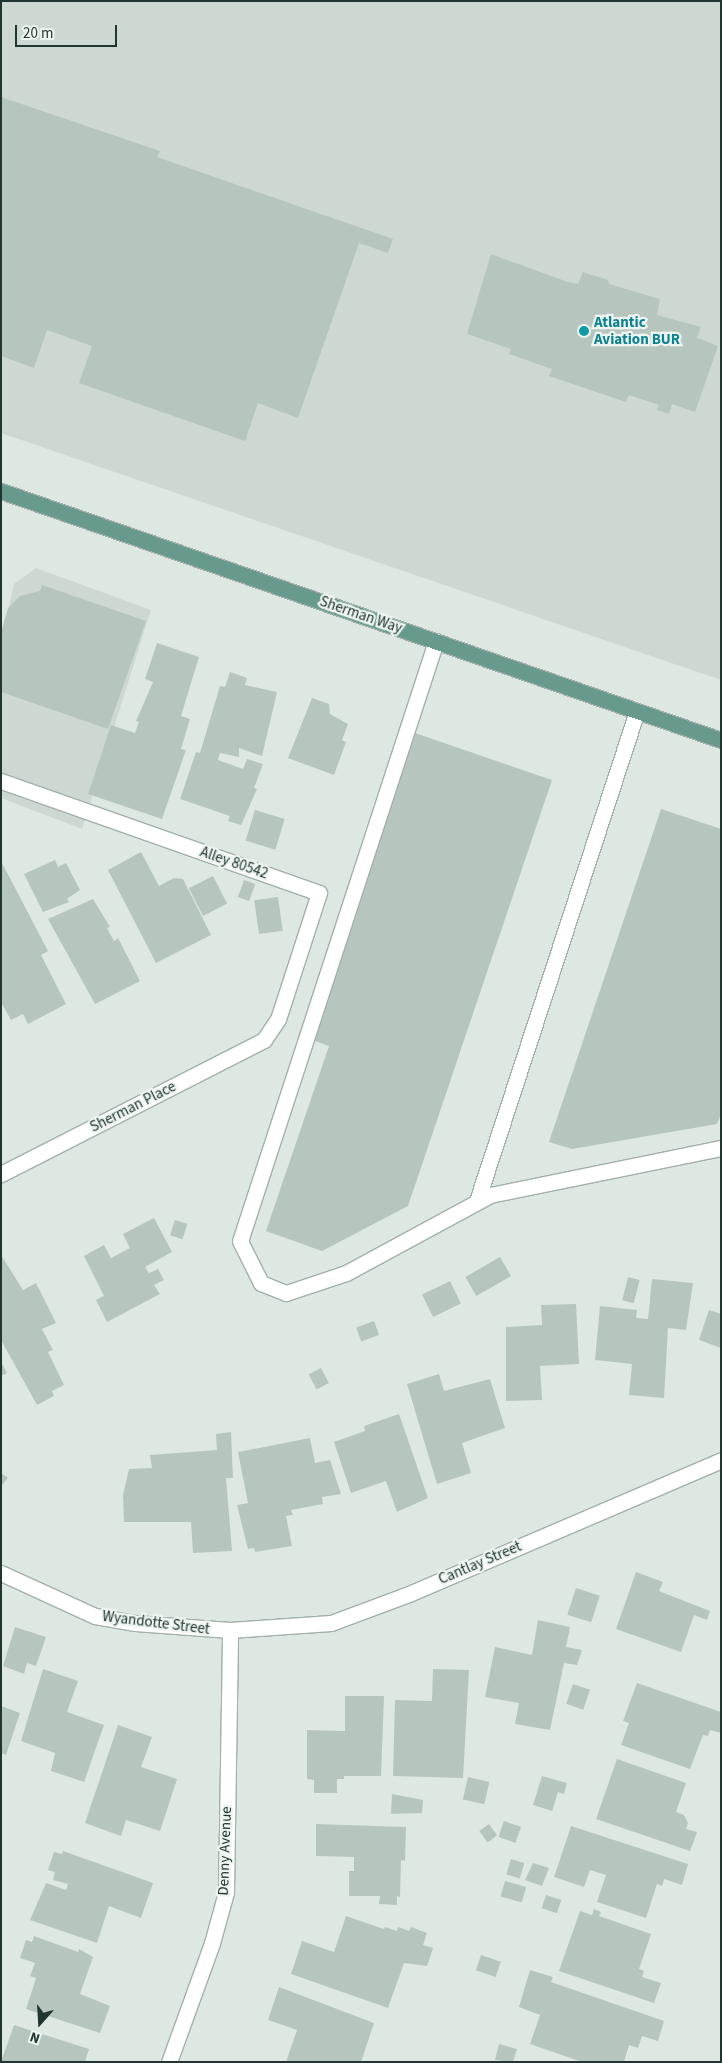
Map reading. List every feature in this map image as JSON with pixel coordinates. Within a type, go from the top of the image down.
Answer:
[{"type":"main road","name":"Sherman Way","points":[[1,491],[721,740]]},
{"type":"street","points":[[436,641],[240,1241],[261,1282],[286,1293],[346,1273],[490,1195],[721,1148]]},
{"type":"street","points":[[477,1202],[637,711]]},
{"type":"street","name":"Alley 80542","points":[[1,781],[319,893],[278,1019],[264,1040]]},
{"type":"street","name":"Sherman Place","points":[[1,1174],[264,1040]]},
{"type":"street","name":"Cantlay Street","points":[[230,1630],[331,1623],[409,1594],[721,1460]]},
{"type":"street","name":"Wyandotte Street","points":[[1,1574],[95,1616],[172,1628],[230,1630]]},
{"type":"street","name":"Denny Avenue","points":[[169,2062],[212,1942],[226,1892],[230,1630]]},
{"type":"shaded area","points":[[1,1],[721,1],[721,680],[1,433]]},
{"type":"shaded area","points":[[36,568],[151,610],[82,829],[1,798],[1,643],[14,584]]},
{"type":"building","points":[[1,97],[160,151],[157,157],[393,239],[388,253],[359,243],[298,418],[258,403],[245,441],[79,383],[92,346],[47,330],[34,368],[1,356]]},
{"type":"building","name":"Atlantic Aviation BUR","points":[[491,254],[568,282],[578,284],[583,272],[608,280],[609,284],[660,299],[657,315],[701,327],[697,338],[718,346],[695,412],[672,404],[669,414],[657,410],[659,405],[629,395],[626,402],[549,376],[552,369],[509,354],[511,349],[467,334]]},
{"type":"building","points":[[42,585],[146,621],[108,729],[1,692],[1,633],[8,608],[20,596],[40,591]]},
{"type":"building","points":[[157,643],[199,657],[181,716],[190,719],[181,749],[186,750],[162,819],[88,794],[111,725],[135,733],[139,722],[136,721],[153,682],[145,679]]},
{"type":"building","points":[[230,672],[247,678],[245,685],[277,692],[262,756],[239,748],[239,757],[220,753],[218,760],[243,769],[247,759],[263,764],[254,788],[257,789],[241,825],[228,821],[230,816],[180,799],[196,752],[200,753],[220,686],[225,687]]},
{"type":"building","points":[[312,698],[329,704],[330,714],[348,724],[342,740],[346,742],[334,775],[288,758]]},
{"type":"building","points":[[415,733],[552,780],[408,1206],[322,1251],[266,1231],[329,1046],[315,1041]]},
{"type":"building","points":[[661,809],[721,829],[721,1114],[717,1124],[572,1149],[549,1142]]},
{"type":"building","points":[[255,810],[285,819],[275,850],[246,841]]},
{"type":"building","points":[[141,852],[159,886],[174,878],[183,879],[211,935],[156,963],[108,870]]},
{"type":"building","points":[[55,860],[58,867],[66,863],[80,890],[67,899],[69,902],[43,912],[24,874]]},
{"type":"building","points":[[1,861],[48,951],[41,955],[66,1004],[28,1024],[23,1014],[11,1020],[1,1002]]},
{"type":"building","points":[[213,876],[227,904],[203,916],[189,888]]},
{"type":"building","points":[[244,880],[255,884],[249,901],[238,897]]},
{"type":"building","points":[[278,897],[283,931],[259,934],[254,900]]},
{"type":"building","points":[[93,899],[110,927],[107,928],[114,941],[118,938],[140,981],[95,1004],[48,919]]},
{"type":"building","points":[[154,1218],[172,1252],[145,1267],[149,1273],[158,1269],[164,1280],[154,1285],[160,1294],[107,1322],[96,1300],[104,1296],[84,1256],[104,1245],[111,1258],[130,1248],[123,1234]]},
{"type":"building","points":[[175,1220],[187,1224],[182,1239],[170,1235]]},
{"type":"building","points":[[1,1255],[23,1290],[36,1283],[56,1323],[42,1329],[53,1350],[48,1352],[64,1385],[52,1391],[54,1396],[37,1405],[1,1340]]},
{"type":"building","points":[[500,1257],[511,1276],[476,1296],[465,1277]]},
{"type":"building","points":[[628,1277],[640,1280],[634,1303],[622,1300]]},
{"type":"building","points":[[652,1279],[693,1283],[686,1330],[668,1328],[664,1398],[629,1395],[632,1364],[595,1360],[600,1306],[637,1310],[636,1318],[648,1319]]},
{"type":"building","points":[[450,1281],[461,1303],[433,1317],[422,1295]]},
{"type":"building","points":[[576,1304],[579,1364],[540,1366],[542,1400],[506,1401],[506,1327],[542,1325],[541,1305]]},
{"type":"building","points":[[709,1310],[721,1314],[721,1348],[699,1340]]},
{"type":"building","points":[[374,1321],[379,1335],[361,1342],[356,1327]]},
{"type":"building","points":[[1,1362],[7,1373],[1,1376]]},
{"type":"building","points":[[321,1368],[329,1383],[317,1390],[309,1375]]},
{"type":"building","points":[[439,1374],[444,1391],[490,1379],[505,1428],[462,1443],[471,1473],[437,1484],[407,1384]]},
{"type":"building","points":[[399,1414],[428,1498],[397,1512],[386,1481],[351,1493],[334,1442],[365,1431],[364,1426]]},
{"type":"building","points":[[231,1432],[233,1478],[226,1478],[232,1551],[193,1553],[191,1522],[124,1522],[123,1495],[129,1469],[152,1468],[150,1455],[217,1450],[216,1434]]},
{"type":"building","points":[[310,1438],[315,1463],[330,1460],[341,1494],[322,1497],[323,1504],[291,1510],[293,1515],[286,1516],[292,1546],[255,1552],[254,1548],[248,1549],[237,1505],[248,1503],[238,1452]]},
{"type":"building","points":[[1,1473],[8,1478],[1,1486]]},
{"type":"building","points":[[636,1572],[663,1582],[659,1591],[710,1611],[707,1620],[694,1615],[681,1652],[616,1629]]},
{"type":"building","points":[[576,1588],[600,1596],[591,1622],[567,1615]]},
{"type":"building","points":[[538,1620],[570,1627],[566,1647],[582,1650],[577,1665],[564,1663],[550,1730],[515,1724],[519,1703],[485,1697],[495,1647],[532,1655]]},
{"type":"building","points":[[15,1627],[46,1637],[36,1666],[27,1663],[24,1674],[3,1666]]},
{"type":"building","points":[[43,1669],[78,1681],[67,1712],[104,1725],[84,1782],[51,1771],[55,1753],[21,1741]]},
{"type":"building","points":[[433,1669],[469,1670],[463,1778],[393,1776],[395,1700],[432,1701]]},
{"type":"building","points":[[637,1683],[721,1712],[721,1733],[710,1730],[708,1736],[703,1735],[690,1769],[621,1745],[629,1723],[623,1721]]},
{"type":"building","points":[[573,1684],[590,1690],[583,1710],[566,1704]]},
{"type":"building","points":[[345,1696],[384,1696],[381,1776],[344,1776],[344,1779],[337,1779],[337,1793],[314,1793],[314,1780],[307,1779],[307,1730],[345,1731]]},
{"type":"building","points":[[1,1706],[20,1713],[6,1755],[1,1753]]},
{"type":"building","points":[[118,1725],[152,1737],[141,1767],[177,1779],[160,1831],[126,1820],[121,1836],[85,1823]]},
{"type":"building","points":[[617,1759],[686,1783],[676,1812],[684,1815],[688,1823],[686,1829],[697,1832],[690,1851],[596,1819]]},
{"type":"building","points":[[542,1776],[567,1783],[564,1794],[558,1792],[552,1811],[533,1805]]},
{"type":"building","points":[[468,1777],[489,1782],[484,1804],[463,1799]]},
{"type":"building","points":[[392,1794],[423,1800],[422,1813],[391,1814]]},
{"type":"building","points":[[504,1821],[521,1827],[515,1843],[498,1837]]},
{"type":"building","points":[[316,1824],[406,1827],[405,1861],[401,1860],[400,1897],[397,1896],[397,1905],[379,1904],[380,1896],[349,1896],[349,1871],[354,1871],[354,1857],[316,1856]]},
{"type":"building","points":[[489,1824],[497,1835],[488,1842],[479,1831]]},
{"type":"building","points":[[571,1826],[688,1864],[682,1885],[664,1879],[662,1886],[657,1884],[646,1918],[597,1902],[606,1875],[590,1870],[584,1887],[554,1877]]},
{"type":"building","points":[[63,1851],[153,1883],[141,1918],[109,1906],[97,1943],[30,1920],[46,1883],[66,1890],[68,1884],[53,1880],[55,1872],[48,1870],[54,1852],[62,1854]]},
{"type":"building","points":[[511,1859],[524,1863],[520,1878],[506,1874]]},
{"type":"building","points":[[533,1863],[549,1868],[542,1886],[525,1880]]},
{"type":"building","points":[[505,1881],[526,1887],[522,1902],[501,1896]]},
{"type":"building","points":[[546,1895],[561,1900],[557,1913],[542,1908]]},
{"type":"building","points":[[594,1909],[601,1912],[599,1916],[651,1934],[639,1969],[644,1971],[642,1977],[661,1983],[654,2003],[559,1971],[580,1911],[592,1915]]},
{"type":"building","points":[[346,1916],[384,1929],[385,1927],[397,1931],[398,1927],[409,1931],[411,1927],[427,1933],[423,1945],[433,1948],[427,1966],[404,1963],[388,2008],[291,1974],[302,1941],[334,1952]]},
{"type":"building","points":[[34,1936],[78,1952],[79,1949],[93,1957],[80,1994],[110,2006],[100,2033],[26,2009],[36,1978],[30,1976],[35,1963],[20,1958],[26,1940],[32,1942]]},
{"type":"building","points":[[481,1955],[501,1962],[496,1977],[476,1970]]},
{"type":"building","points":[[530,1970],[553,1977],[551,1982],[664,2021],[658,2041],[642,2036],[638,2048],[629,2045],[624,2062],[582,2062],[530,2044],[540,2015],[519,2007]]},
{"type":"building","points":[[279,1987],[374,2023],[361,2062],[286,2062],[297,2030],[268,2020]]},
{"type":"building","points":[[14,2025],[89,2049],[85,2062],[1,2062]]},
{"type":"building","points":[[499,2044],[517,2049],[513,2062],[495,2060]]},
{"type":"place","name":"Atlantic Aviation BUR","points":[[584,331]]}]
